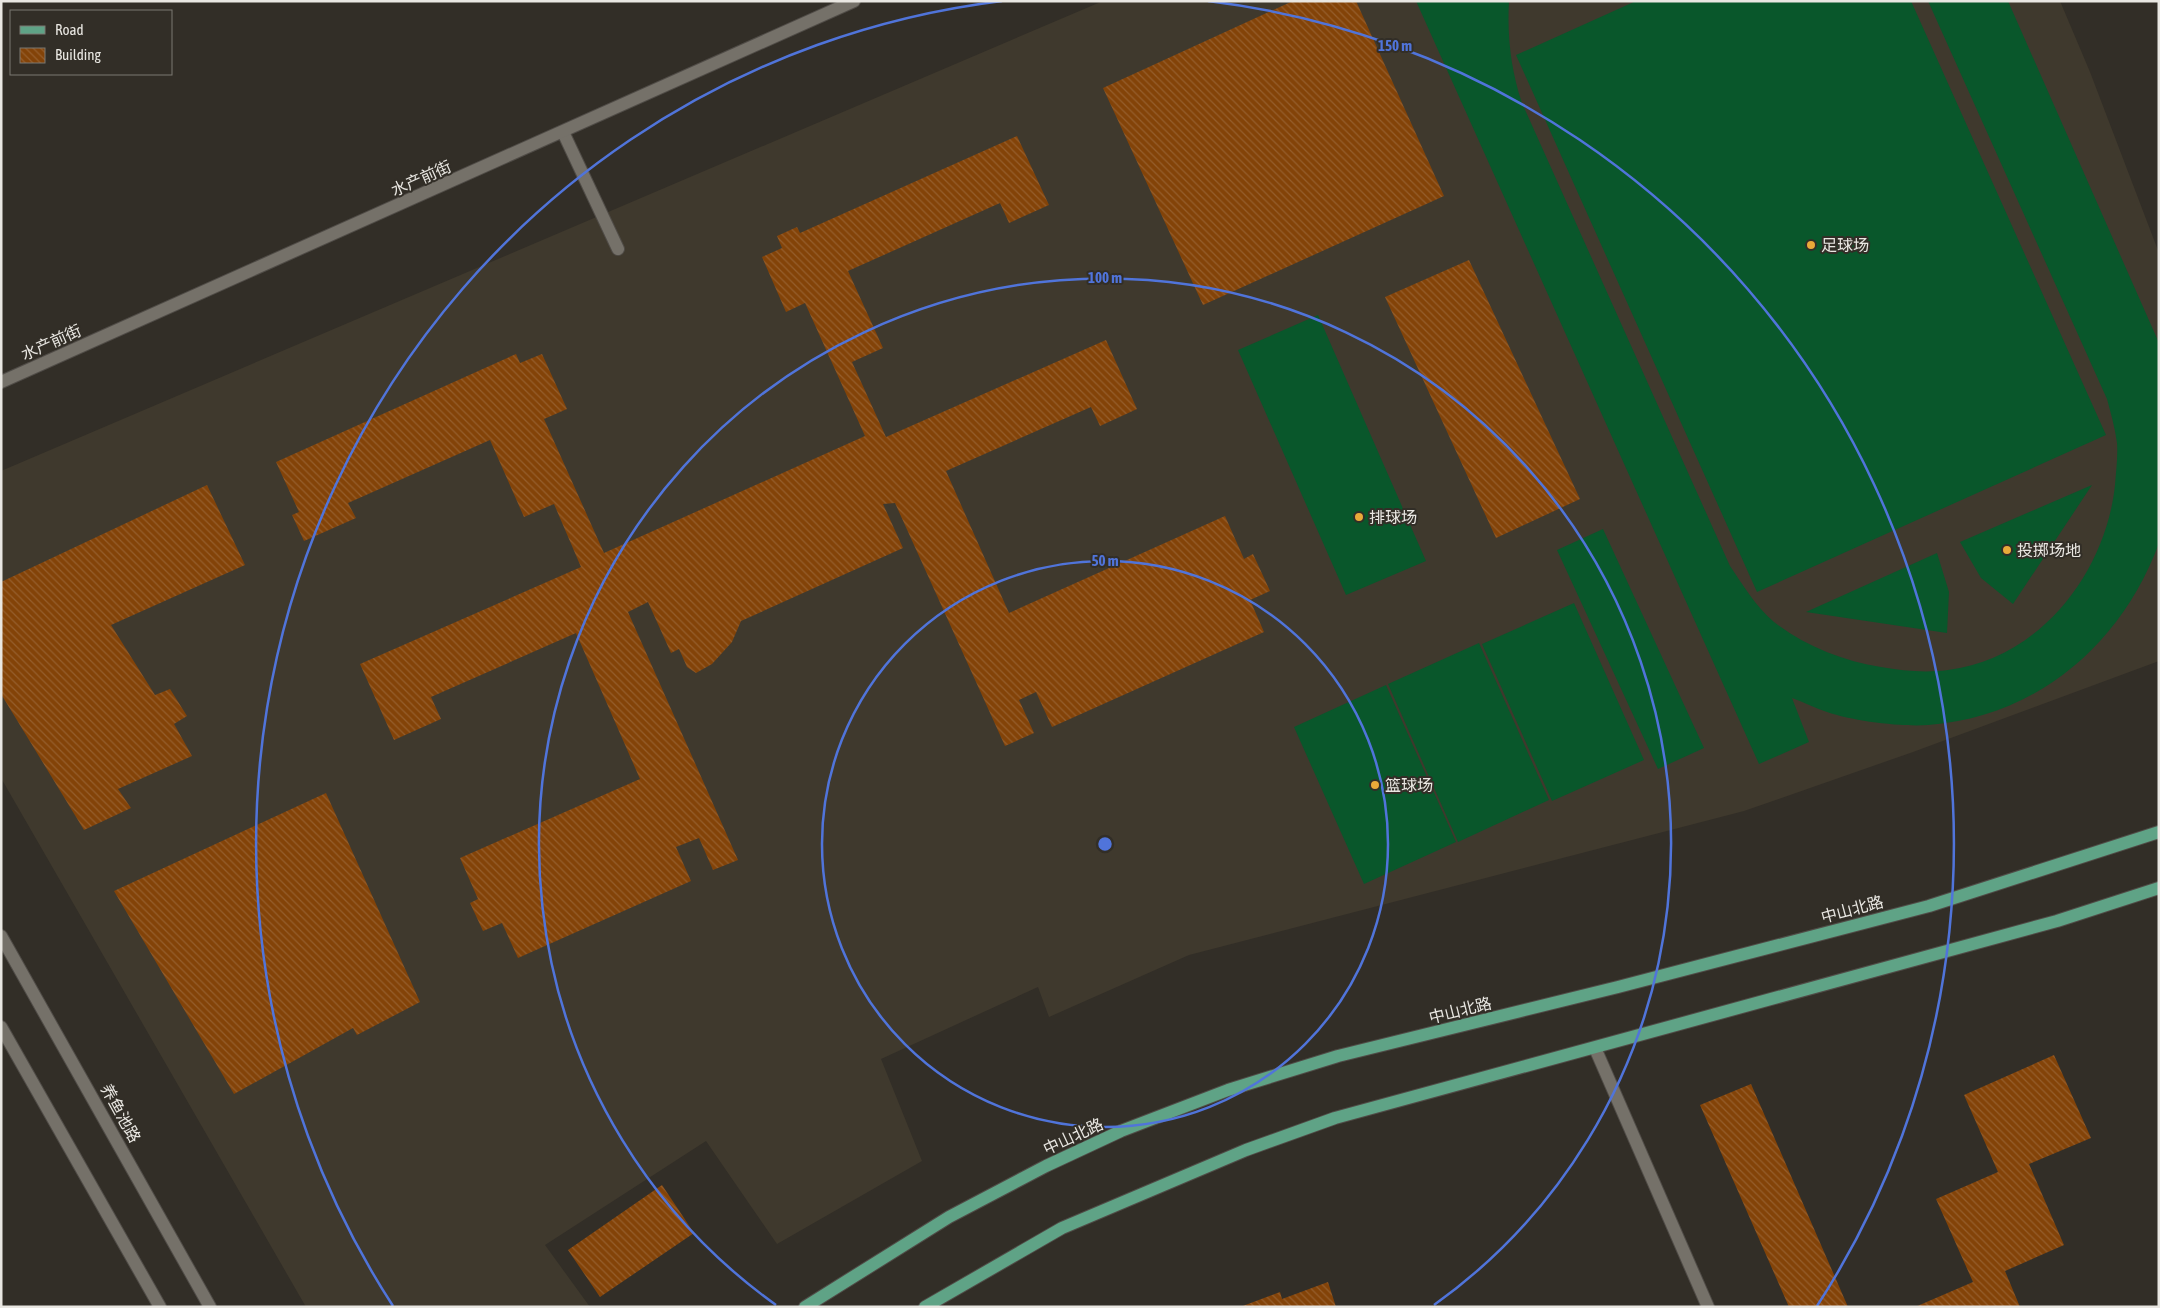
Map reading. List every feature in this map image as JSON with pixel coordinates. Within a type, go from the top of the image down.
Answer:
[{"type":"main road","name":"中山北路","points":[[805,1307],[949,1217],[1046,1166],[1121,1131],[1228,1090],[1338,1056],[1618,987],[1929,906],[2159,832]]},
{"type":"main road","points":[[925,1307],[1062,1228],[1246,1150],[1353,1113],[2057,921],[2159,888]]},
{"type":"street","name":"水产前街","points":[[1,382],[854,1]]},
{"type":"street","points":[[563,132],[618,250]]},
{"type":"street","name":"养鱼池路","points":[[1,936],[210,1307]]},
{"type":"street","points":[[1,1027],[160,1307]]},
{"type":"street","points":[[1595,1048],[1708,1307]]},
{"type":"shaded area","points":[[1103,1],[2060,1],[2090,72],[2159,253],[2159,661],[1913,752],[1744,811],[1189,955],[1049,1017],[1038,987],[881,1059],[922,1161],[777,1244],[706,1141],[545,1245],[590,1307],[306,1307],[1,778],[1,471]]},
{"type":"green space","points":[[1416,1],[1509,1],[1511,53],[1522,103],[1730,566],[1750,596],[1761,610],[1786,631],[1825,651],[1853,661],[1898,670],[1940,671],[1981,662],[2012,649],[2039,630],[2063,606],[2082,579],[2098,549],[2109,517],[2115,485],[2117,443],[2107,399],[1928,1],[2008,1],[2159,343],[2159,543],[2143,579],[2123,613],[2098,643],[2070,669],[2039,691],[2005,707],[1968,719],[1928,725],[1877,723],[1838,715],[1792,698],[1809,742],[1759,764]]},
{"type":"green space","name":"足球场","points":[[1636,1],[1911,1],[2106,435],[1757,592],[1516,55]]},
{"type":"green space","points":[[1318,315],[1426,561],[1346,595],[1238,350]]},
{"type":"green space","name":"投掷场地","points":[[2092,485],[2013,604],[1981,578],[1960,542]]},
{"type":"green space","points":[[1603,529],[1704,748],[1658,769],[1557,550]]},
{"type":"green space","points":[[1937,553],[1949,592],[1947,633],[1806,612]]},
{"type":"green space","points":[[1574,603],[1644,760],[1552,801],[1482,644]]},
{"type":"green space","name":"篮球场","points":[[1479,643],[1549,800],[1458,842],[1388,684]]},
{"type":"green space","name":"篮球场","points":[[1386,685],[1456,842],[1364,884],[1294,727]]},
{"type":"building","points":[[1293,1],[1356,1],[1444,196],[1203,305],[1103,88]]},
{"type":"building","points":[[1017,136],[1049,205],[1009,223],[1000,203],[848,271],[883,348],[852,362],[886,437],[1106,340],[1137,409],[1100,426],[1091,407],[946,471],[1009,613],[1225,516],[1244,559],[1253,554],[1270,591],[1250,600],[1264,632],[1052,727],[1036,692],[1019,700],[1034,733],[1005,746],[895,503],[883,504],[903,548],[741,621],[732,642],[712,664],[696,673],[687,667],[679,649],[671,653],[648,602],[628,612],[738,860],[713,870],[699,838],[676,847],[691,881],[518,958],[502,923],[483,931],[470,903],[478,899],[460,858],[640,779],[576,633],[431,697],[441,719],[394,740],[360,664],[581,567],[554,504],[524,517],[490,440],[348,503],[356,518],[304,541],[292,515],[299,512],[276,462],[516,354],[520,363],[542,354],[567,409],[544,419],[604,553],[865,436],[805,303],[786,312],[762,257],[782,248],[777,236],[797,227],[800,233]]},
{"type":"building","points":[[1469,260],[1580,499],[1496,538],[1385,297]]},
{"type":"building","points":[[207,485],[245,565],[111,625],[155,695],[170,689],[187,716],[174,724],[192,756],[118,789],[131,808],[84,830],[1,694],[1,582]]},
{"type":"building","points":[[326,793],[420,1002],[357,1035],[353,1028],[234,1094],[114,891]]},
{"type":"building","points":[[2054,1055],[2091,1138],[2029,1164],[2064,1245],[2005,1271],[2020,1307],[1915,1307],[1973,1282],[1936,1199],[1998,1172],[1964,1095]]},
{"type":"building","points":[[1751,1084],[1848,1307],[1789,1307],[1700,1105]]},
{"type":"building","points":[[662,1185],[694,1233],[600,1297],[568,1250]]},
{"type":"building","points":[[1328,1282],[1336,1307],[1240,1307],[1280,1292],[1282,1299]]},
{"type":"place","name":"足球场","points":[[1811,245]]},
{"type":"place","name":"排球场","points":[[1359,517]]},
{"type":"place","name":"投掷场地","points":[[2007,550]]},
{"type":"place","name":"篮球场","points":[[1375,785]]}]
